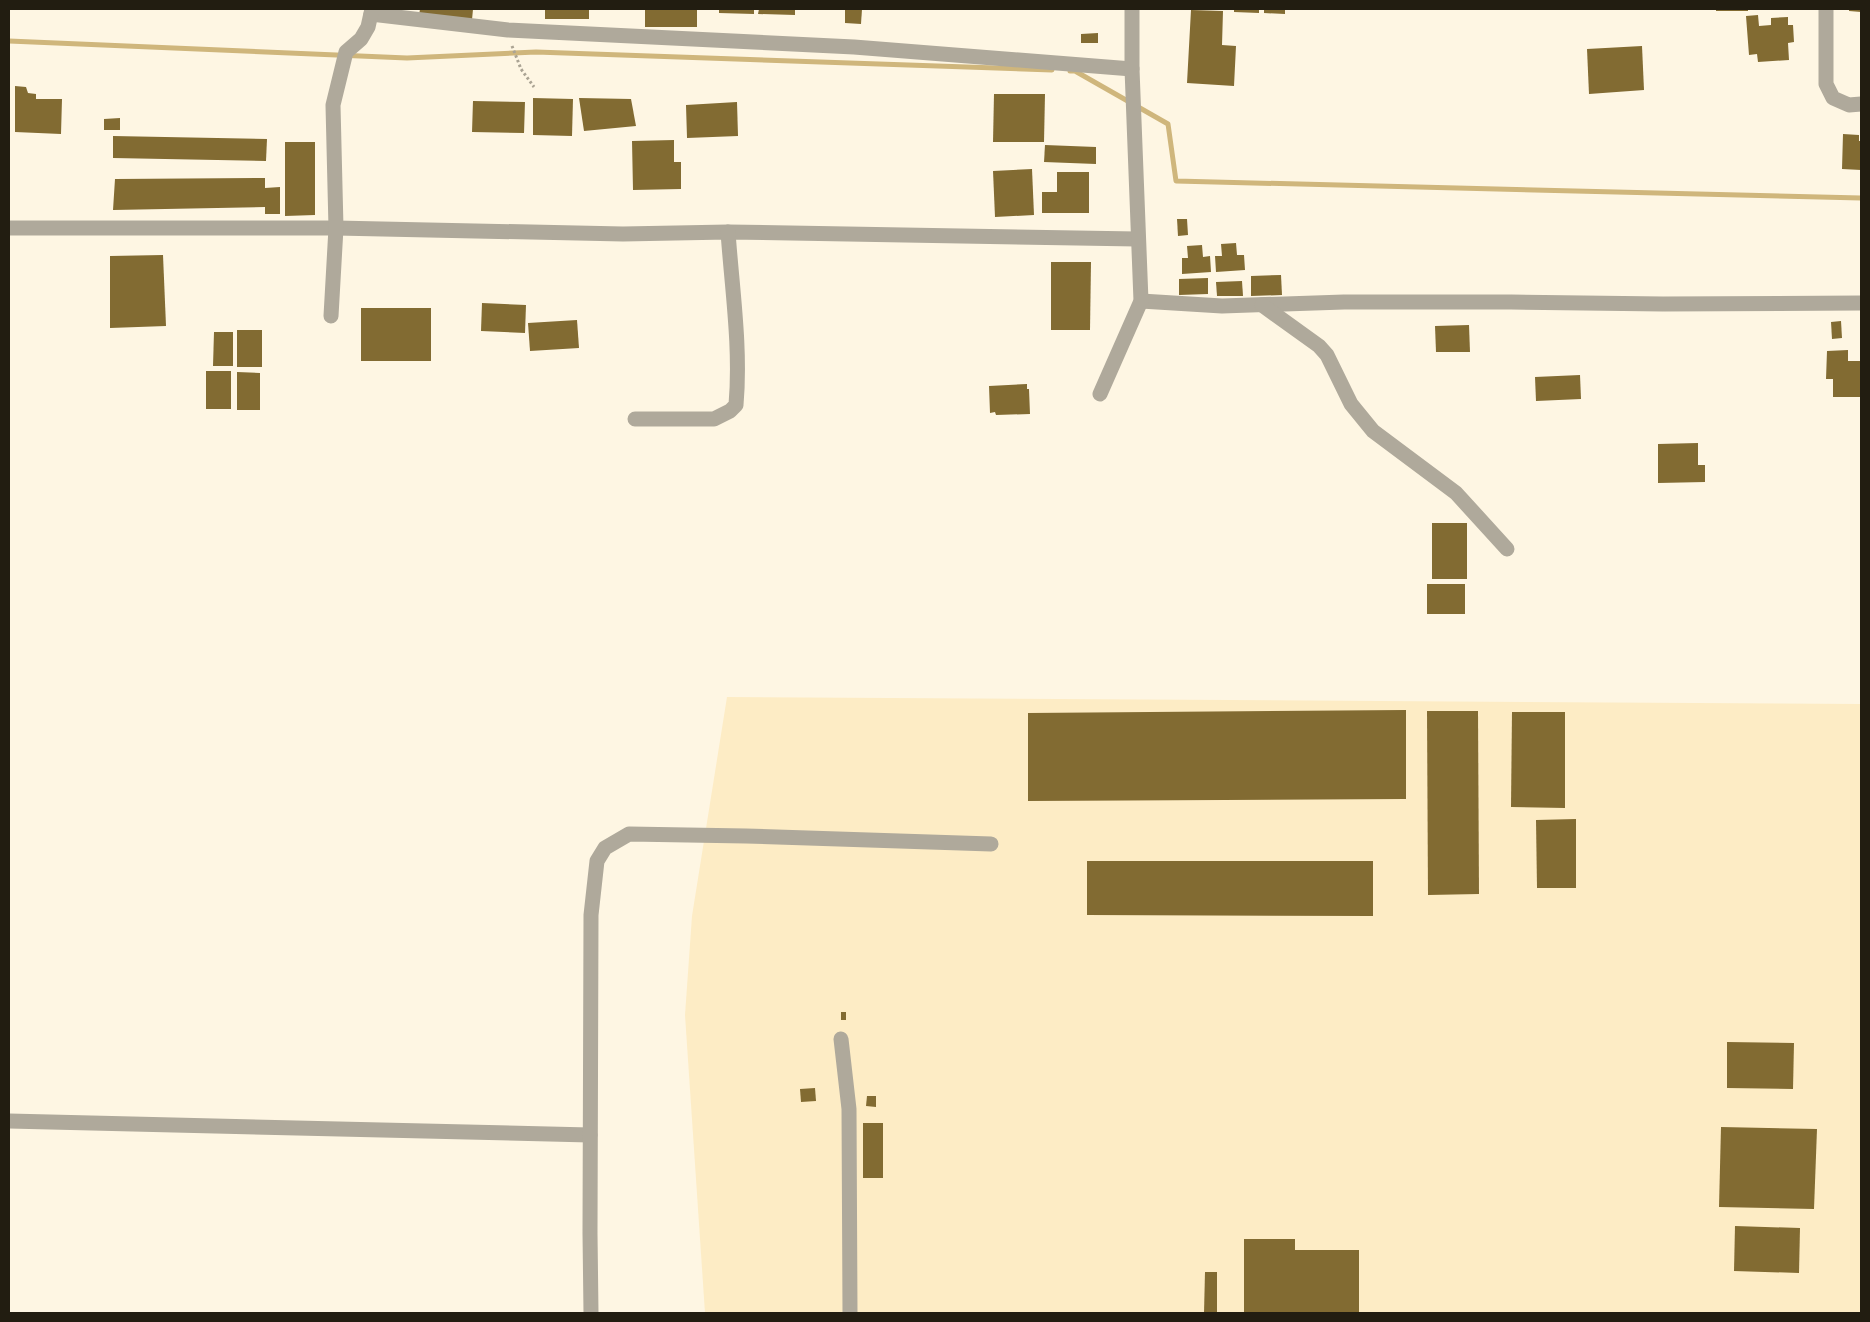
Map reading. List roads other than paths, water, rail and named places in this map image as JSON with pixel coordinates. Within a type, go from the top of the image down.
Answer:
[{"type":"street","points":[[1100,394],[1141,300],[1132,68],[1132,9]]},
{"type":"street","points":[[1826,9],[1826,84],[1833,98],[1849,105],[1861,104]]},
{"type":"street","points":[[331,316],[336,228],[332,105],[346,52],[361,39],[368,27],[371,11],[508,30],[854,47],[1132,68]]},
{"type":"street","points":[[9,228],[336,228],[623,234],[728,232],[1138,239]]},
{"type":"street","points":[[635,419],[714,419],[730,411],[736,405],[735,331],[728,232]]},
{"type":"street","points":[[1141,300],[1222,306],[1344,302],[1861,303]]},
{"type":"street","points":[[1262,305],[1319,346],[1327,355],[1351,404],[1373,431],[1456,493],[1507,549]]},
{"type":"street","points":[[592,1313],[590,1135],[591,915],[597,861],[605,848],[629,834],[991,844]]},
{"type":"street","points":[[841,1039],[848,1109],[850,1313]]},
{"type":"street","points":[[9,1121],[590,1135]]},
{"type":"waterway","points":[[9,41],[407,58],[536,52],[1052,70]]},
{"type":"waterway","points":[[1070,71],[1075,71],[1168,124],[1176,181],[1861,198]]}]
